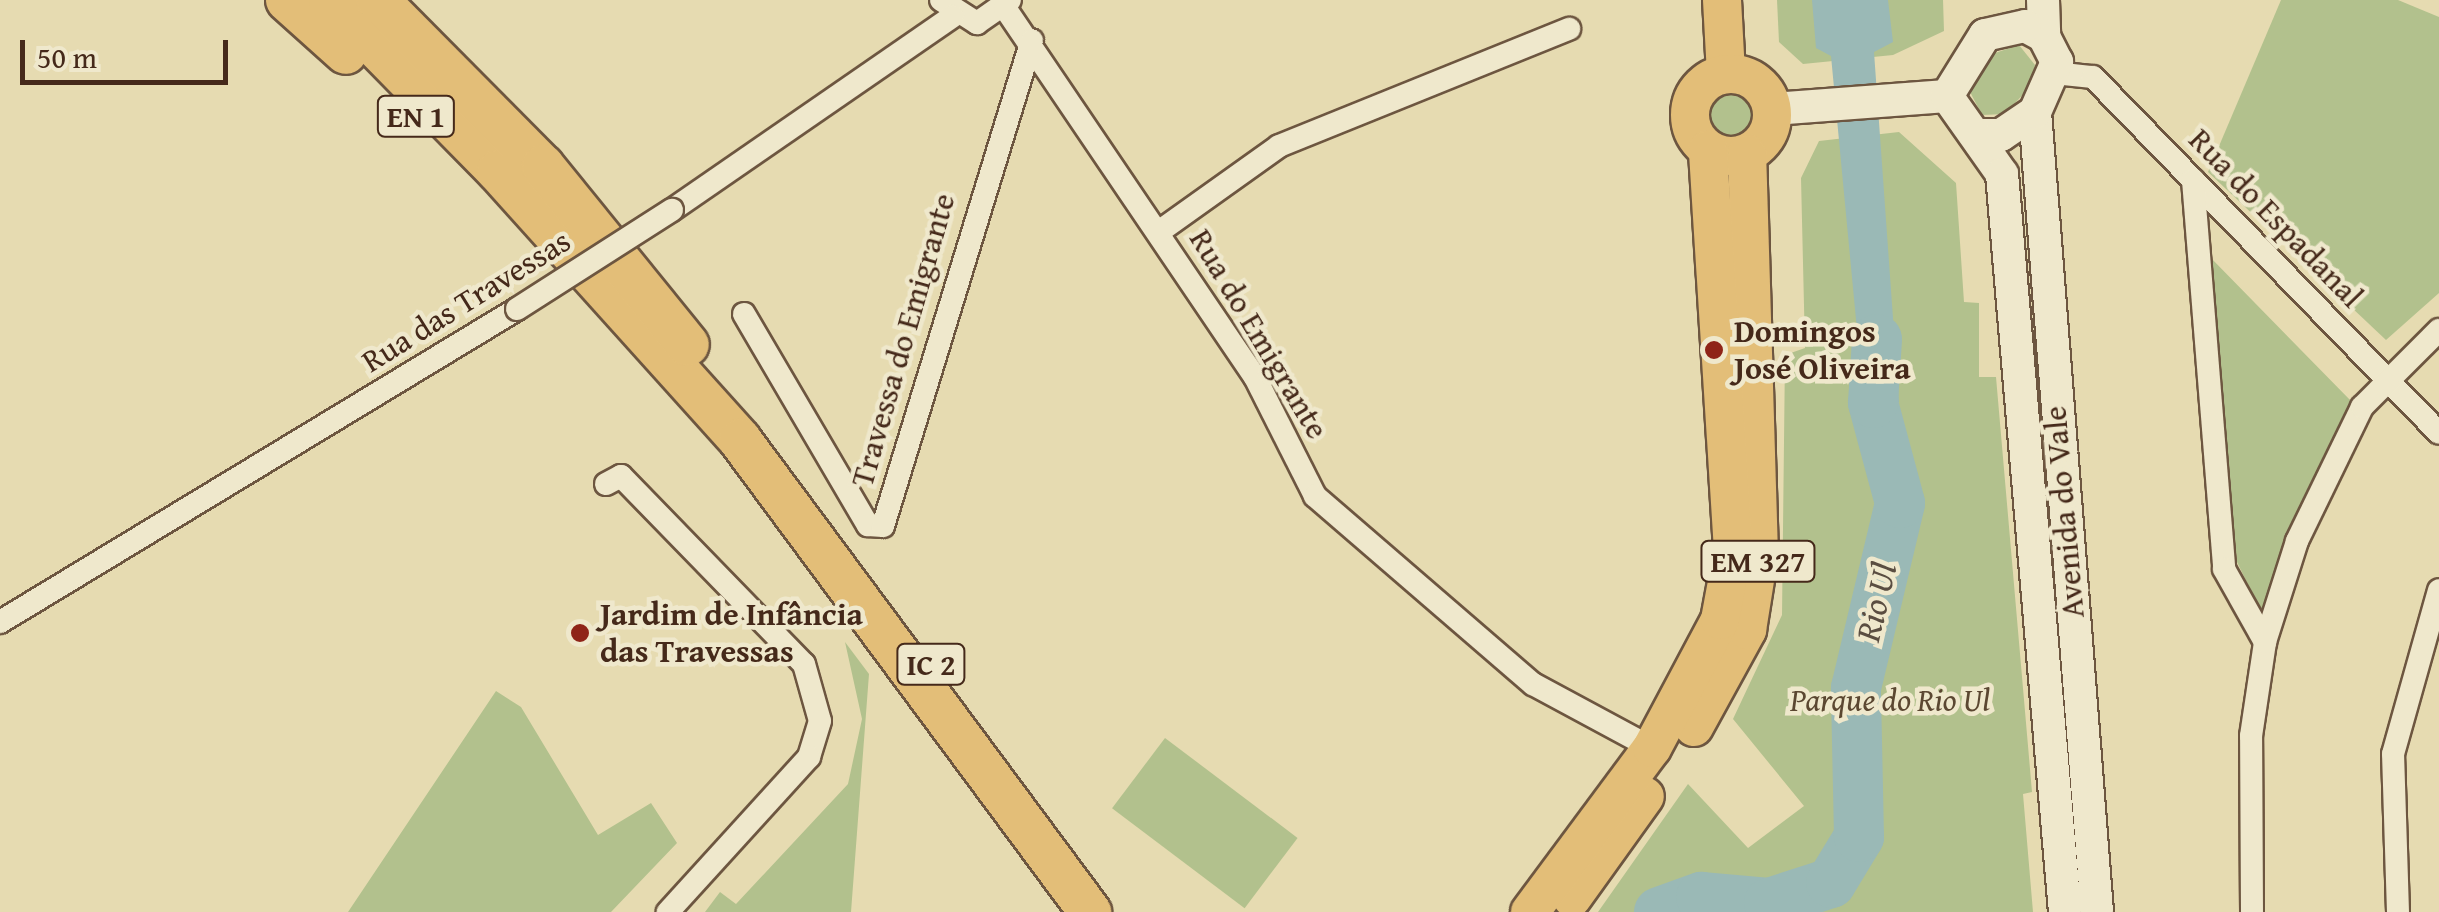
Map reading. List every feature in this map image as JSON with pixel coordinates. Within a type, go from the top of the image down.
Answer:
[{"type":"highway","name":"EN 1","points":[[286,0],[548,230]]},
{"type":"highway","name":"IC 2","points":[[330,0],[740,440],[1090,912]]},
{"type":"highway","name":"IC 2","points":[[378,0],[543,166],[643,287],[1118,912]]},
{"type":"main road","points":[[1708,150],[1746,154],[1768,136],[1773,110],[1752,78],[1726,74],[1722,0]]},
{"type":"main road","points":[[1773,110],[1948,96],[1984,36],[1990,0]]},
{"type":"main road","points":[[1977,135],[2002,135],[2035,112],[2054,74],[2044,36],[2043,0]]},
{"type":"main road","points":[[1984,36],[2025,26],[2044,36]]},
{"type":"main road","name":"EM 327","points":[[1530,912],[1652,748],[1720,620],[1734,550],[1708,150],[1691,127],[1693,98],[1726,74]]},
{"type":"main road","name":"Avenida do Vale","points":[[1948,96],[2002,174],[2065,912]]},
{"type":"main road","name":"Avenida do Vale","points":[[2035,112],[2097,912]]},
{"type":"main road","name":"EM 327","points":[[1562,912],[1713,701],[1747,630],[1759,555],[1746,154]]},
{"type":"street","name":"Rua do Emigrante","points":[[947,8],[976,23],[1008,4],[1255,377],[1315,496],[1532,684],[1652,748]]},
{"type":"street","name":"Rua das Travessas","points":[[0,622],[517,309],[672,210],[947,8]]},
{"type":"street","points":[[1160,231],[1279,146],[1570,29]]},
{"type":"street","name":"Travessa do Emigrante","points":[[744,314],[868,525],[883,526],[1032,40]]},
{"type":"street","name":"Rua do Espadanal","points":[[2054,74],[2093,77],[2439,433]]},
{"type":"street","points":[[2194,180],[2224,569],[2265,642]]},
{"type":"street","points":[[2252,912],[2246,802],[2265,642],[2297,540],[2362,407],[2386,378],[2439,330]]},
{"type":"street","points":[[606,484],[621,476],[804,664],[820,720],[809,757],[668,912]]},
{"type":"street","points":[[2398,912],[2393,754],[2439,590]]},
{"type":"green space","points":[[1777,0],[1943,0],[1944,31],[1893,55],[1803,64],[1779,42]]},
{"type":"green space","points":[[2281,0],[2398,0],[2439,17],[2439,293],[2386,340],[2208,172]]},
{"type":"green space","points":[[2019,45],[2035,65],[2029,88],[2005,114],[1982,115],[1969,90],[1992,54]]},
{"type":"green space","points":[[1730,87],[1748,95],[1756,113],[1748,131],[1730,139],[1712,131],[1704,113],[1712,95]]},
{"type":"green space","name":"Parque do Rio Ul","points":[[1899,132],[1956,183],[1964,302],[1979,303],[1979,377],[1996,377],[2032,792],[2023,794],[2033,912],[1598,912],[1688,784],[1748,848],[1804,806],[1733,719],[1782,615],[1785,355],[1805,348],[1801,178],[1819,141]]},
{"type":"green space","points":[[2209,256],[2351,401],[2287,532],[2262,613],[2237,562]]},
{"type":"green space","points":[[845,642],[869,674],[851,912],[705,912],[720,892],[736,904],[848,784],[862,719]]},
{"type":"green space","points":[[496,691],[521,707],[598,835],[651,803],[677,843],[611,912],[348,912]]},
{"type":"green space","points":[[1165,738],[1298,838],[1245,908],[1112,808]]},
{"type":"water","points":[[1812,0],[1888,0],[1893,42],[1874,52],[1899,402],[1864,404],[1831,56],[1816,48]]},
{"type":"waterway","name":"Rio Ul","points":[[1659,912],[1701,897],[1769,903],[1831,883],[1859,837],[1856,688],[1900,503],[1873,403],[1877,339]]},
{"type":"place","name":"Domingos José Oliveira","points":[[1714,350]]},
{"type":"place","name":"Jardim de Infância das Travessas","points":[[580,633]]}]
